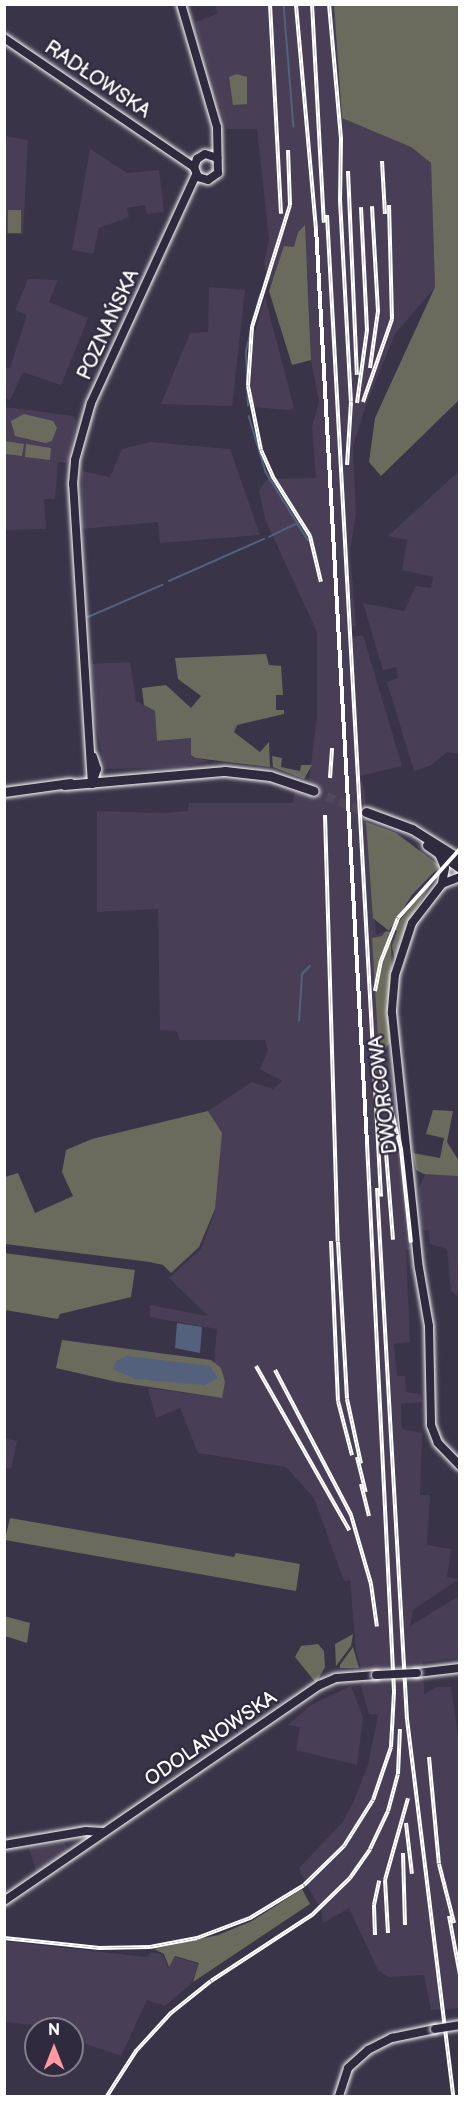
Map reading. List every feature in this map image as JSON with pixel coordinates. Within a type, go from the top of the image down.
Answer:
[{"type":"main road","points":[[176,4],[212,125],[210,146],[195,171]]},
{"type":"main road","points":[[172,149],[205,180],[219,173],[216,119],[181,4]]},
{"type":"main road","name":"RADŁOWSKA","points":[[4,38],[172,149]]},
{"type":"main road","points":[[172,149],[217,159]]},
{"type":"main road","name":"POZNAŃSKA","points":[[93,781],[97,769],[91,754],[75,495],[75,460],[91,403],[195,171]]},
{"type":"main road","name":"POZNAŃSKA","points":[[75,495],[82,448],[100,394],[197,191],[205,180]]},
{"type":"main road","points":[[4,792],[138,777],[236,772],[270,776],[314,791]]},
{"type":"main road","points":[[366,812],[424,836],[459,859]]},
{"type":"main road","points":[[392,823],[437,851],[459,868]]},
{"type":"main road","points":[[437,851],[446,868],[442,884]]},
{"type":"main road","points":[[442,884],[459,877]]},
{"type":"main road","name":"DWORCOWA","points":[[442,884],[407,933],[392,1000],[419,1268],[427,1314],[430,1425],[438,1443],[459,1466]]},
{"type":"main road","name":"ODOLANOWSKA","points":[[4,1901],[322,1684],[339,1677],[417,1673],[459,1668]]},
{"type":"main road","points":[[72,1834],[79,1840],[79,1850]]},
{"type":"main road","points":[[4,1845],[72,1834],[100,1835]]},
{"type":"main road","points":[[339,2097],[355,2060],[392,2038],[459,2025]]},
{"type":"shaded area","points":[[215,5],[334,5],[342,116],[411,147],[431,163],[435,287],[395,334],[366,405],[353,446],[356,513],[350,551],[356,626],[352,626],[352,637],[363,635],[402,766],[360,776],[365,792],[376,935],[384,931],[399,932],[381,987],[381,1018],[399,1116],[414,1250],[406,1250],[410,1342],[394,1344],[397,1376],[405,1376],[406,1392],[420,1394],[422,1402],[401,1404],[402,1429],[422,1433],[420,1495],[430,1495],[427,1545],[451,1549],[447,1577],[459,1579],[413,1610],[410,1626],[459,1596],[459,1658],[423,1662],[424,1694],[436,1687],[451,1687],[459,1743],[459,2008],[431,2010],[424,1975],[388,1977],[378,1970],[349,1908],[323,1923],[322,1912],[300,1872],[300,1867],[342,1823],[353,1803],[368,1765],[378,1715],[369,1714],[361,1686],[365,1683],[356,1651],[350,1580],[344,1581],[314,1498],[286,1467],[198,1453],[180,1408],[156,1418],[148,1388],[222,1398],[214,1362],[217,1329],[150,1317],[150,1305],[208,1316],[169,1278],[201,1249],[215,1211],[217,1170],[213,1119],[208,1111],[252,1082],[273,1089],[282,1081],[260,1069],[268,1050],[265,1040],[180,1040],[176,1031],[160,1030],[158,909],[97,912],[97,811],[164,813],[188,811],[189,803],[293,803],[295,791],[307,796],[317,716],[317,632],[265,519],[259,490],[267,479],[316,478],[312,427],[319,402],[311,360],[308,274],[273,278],[270,285],[264,264],[269,239],[257,129],[227,129],[195,22],[217,14]]},
{"type":"shaded area","points":[[4,136],[28,140],[23,234],[5,234]]},
{"type":"shaded area","points":[[90,149],[127,173],[159,170],[164,212],[147,214],[145,205],[127,208],[129,217],[99,228],[93,254],[72,250]]},
{"type":"shaded area","points":[[28,279],[58,280],[49,302],[88,318],[61,385],[23,372],[10,400],[5,398],[5,367],[10,368],[27,315],[15,310]]},
{"type":"shaded area","points":[[209,287],[245,290],[232,406],[161,404],[190,333],[208,332]]},
{"type":"shaded area","points":[[265,297],[294,408],[290,410],[252,407],[249,353]]},
{"type":"shaded area","points":[[5,407],[73,416],[77,422],[67,463],[58,462],[55,499],[44,499],[46,529],[5,530]]},
{"type":"shaded area","points":[[150,442],[230,449],[260,535],[160,543],[158,522],[82,529],[82,471],[110,477],[122,449]]},
{"type":"shaded area","points":[[459,471],[459,754],[447,752],[430,766],[414,771],[387,682],[398,678],[396,667],[383,670],[363,603],[404,611],[416,586],[431,588],[433,577],[402,570],[407,540],[388,536]]},
{"type":"shaded area","points":[[130,662],[136,701],[155,711],[157,741],[191,738],[196,758],[209,761],[181,767],[105,769],[94,715],[91,664]]},
{"type":"shaded area","points":[[426,1172],[459,1172],[459,1297],[451,1291],[447,1249],[430,1244],[429,1231],[421,1229],[419,1189]]},
{"type":"shaded area","points":[[4,1438],[17,1441],[11,1469],[5,1468]]},
{"type":"shaded area","points":[[351,1686],[363,1717],[357,1765],[296,1750],[300,1727],[288,1725],[311,1705]]},
{"type":"shaded area","points":[[64,1842],[69,1852],[37,1874],[29,1848]]},
{"type":"shaded area","points":[[4,1941],[146,1957],[152,1952],[163,1955],[168,1968],[175,1957],[199,1964],[191,1984],[165,2006],[147,2000],[121,2056],[84,2043],[84,2017],[24,2017],[24,2024],[5,2022]]},
{"type":"green space","points":[[334,5],[459,5],[459,400],[381,476],[369,462],[375,418],[435,287],[431,163],[411,147],[342,118]]},
{"type":"green space","points":[[237,74],[247,77],[247,104],[233,105],[229,77]]},
{"type":"green space","points":[[8,210],[21,210],[21,233],[8,233]]},
{"type":"green space","points":[[305,225],[311,360],[292,365],[269,291],[284,246],[294,247],[298,232]]},
{"type":"green space","points":[[24,414],[53,421],[57,428],[52,441],[45,443],[15,436],[11,421]]},
{"type":"green space","points":[[5,441],[24,444],[22,456],[5,454]]},
{"type":"green space","points":[[26,444],[51,448],[50,460],[25,457]]},
{"type":"green space","points":[[266,654],[269,665],[281,666],[283,695],[276,695],[276,710],[284,710],[284,714],[237,725],[234,732],[260,752],[269,742],[270,767],[196,758],[191,755],[191,738],[157,741],[155,711],[144,705],[142,688],[166,685],[191,708],[201,696],[178,679],[175,658]]},
{"type":"green space","points":[[272,756],[282,758],[281,767],[300,771],[301,765],[312,765],[304,779],[273,767]]},
{"type":"green space","points":[[366,822],[396,833],[440,866],[412,895],[389,931],[373,918]]},
{"type":"green space","points":[[439,871],[406,925],[395,959],[392,946],[397,931],[393,929]]},
{"type":"green space","points":[[386,931],[390,932],[392,969],[388,1001],[390,1043],[379,1055],[372,938],[382,936]]},
{"type":"green space","points":[[433,1110],[453,1111],[447,1142],[459,1161],[459,1176],[424,1174],[416,1170],[413,1153],[440,1158],[444,1138],[426,1134]]},
{"type":"green space","points":[[208,1111],[222,1133],[215,1209],[199,1247],[171,1273],[163,1265],[150,1262],[5,1244],[5,1177],[18,1173],[35,1213],[73,1196],[62,1172],[66,1150],[92,1139]]},
{"type":"green space","points":[[4,1253],[135,1270],[131,1297],[60,1314],[58,1319],[5,1310]]},
{"type":"green space","points":[[62,1340],[211,1360],[221,1368],[225,1382],[222,1398],[117,1382],[56,1368]]},
{"type":"green space","points":[[10,1518],[234,1557],[236,1553],[300,1564],[296,1591],[5,1540]]},
{"type":"green space","points":[[4,1616],[30,1623],[27,1643],[5,1636]]},
{"type":"green space","points":[[353,1634],[351,1646],[336,1666],[335,1644]]},
{"type":"green space","points":[[318,1644],[324,1651],[325,1667],[316,1683],[295,1657],[301,1646]]},
{"type":"green space","points":[[353,1647],[359,1668],[340,1668],[340,1665]]},
{"type":"green space","points":[[302,1889],[310,1904],[193,1982],[199,1963],[175,1956],[169,1967],[164,1954],[154,1949],[218,1935],[252,1921]]},
{"type":"water","points":[[177,1323],[202,1327],[200,1353],[175,1348]]},
{"type":"water","points":[[128,1356],[210,1366],[218,1378],[205,1385],[135,1379],[113,1369],[116,1361]]},
{"type":"waterway","points":[[284,4],[294,127]]},
{"type":"waterway","points":[[248,406],[246,351],[260,295]]},
{"type":"waterway","points":[[249,416],[266,472],[308,540]]},
{"type":"waterway","points":[[269,537],[298,523]]},
{"type":"waterway","points":[[169,581],[264,539]]},
{"type":"waterway","points":[[88,617],[162,585]]},
{"type":"waterway","points":[[299,1021],[302,974],[310,966]]},
{"type":"tunnel","points":[[314,791],[366,812]]},
{"type":"railway","points":[[270,4],[281,214]]},
{"type":"railway","points":[[4,1938],[99,1948],[150,1947],[197,1938],[250,1918],[304,1885],[344,1846],[373,1800],[391,1747],[394,1691],[367,1143],[316,229],[296,4]]},
{"type":"railway","points":[[312,4],[324,223]]},
{"type":"railway","points":[[329,4],[341,138],[340,200],[351,402],[347,465]]},
{"type":"railway","points":[[288,150],[290,205],[252,327],[248,386],[261,450],[273,477],[310,536],[321,582]]},
{"type":"railway","points":[[382,161],[385,214]]},
{"type":"railway","points":[[348,171],[357,375]]},
{"type":"railway","points":[[363,402],[392,319],[389,205]]},
{"type":"railway","points":[[370,368],[378,311],[372,206]]},
{"type":"railway","points":[[357,403],[367,330],[361,207]]},
{"type":"railway","points":[[327,215],[381,1197]]},
{"type":"railway","points":[[330,778],[332,748]]},
{"type":"railway","points":[[325,815],[338,1242],[347,1399],[361,1464]]},
{"type":"railway","points":[[375,991],[381,961],[398,918],[460,849]]},
{"type":"railway","points":[[379,1062],[401,1149],[411,1242]]},
{"type":"railway","points":[[385,1140],[393,1240]]},
{"type":"railway","points":[[377,1188],[407,1719],[453,2096]]},
{"type":"railway","points":[[331,1241],[338,1401],[352,1455]]},
{"type":"railway","points":[[256,1366],[349,1530]]},
{"type":"railway","points":[[275,1370],[351,1515],[371,1584],[377,1627]]},
{"type":"railway","points":[[357,1457],[366,1492]]},
{"type":"railway","points":[[361,1484],[369,1516]]},
{"type":"railway","points":[[107,2096],[136,2051],[171,2013],[211,1981],[312,1915],[350,1878],[370,1849],[388,1811],[398,1774],[400,1729]]},
{"type":"railway","points":[[429,1757],[439,1864],[454,1923]]},
{"type":"railway","points":[[388,1933],[385,1880],[408,1798]]},
{"type":"railway","points":[[406,1823],[412,1874]]},
{"type":"railway","points":[[403,1853],[405,1925]]},
{"type":"railway","points":[[375,1935],[374,1905],[379,1881]]},
{"type":"railway","points":[[449,1916],[460,1975]]}]
